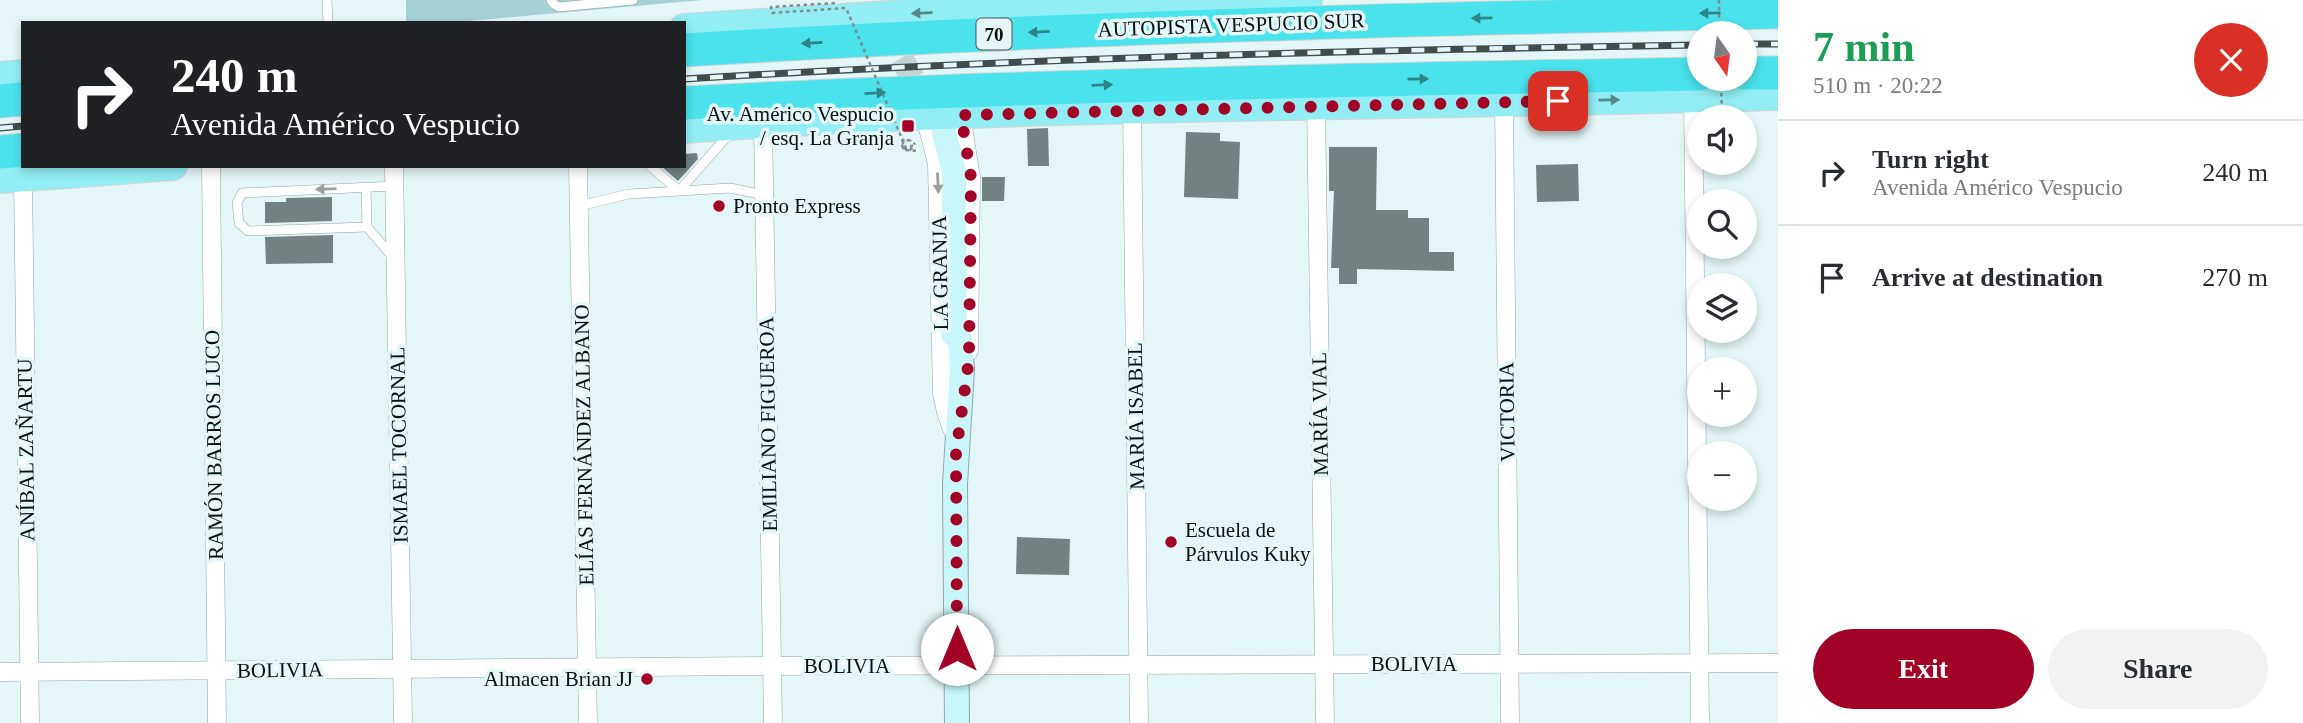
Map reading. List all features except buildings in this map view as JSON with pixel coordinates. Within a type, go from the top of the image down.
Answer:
[{"type":"highway","name":"AUTOPISTA VESPUCIO SUR","points":[[686,50],[1303,22],[1778,12]]},
{"type":"highway","points":[[1757,73],[1778,73]]},
{"type":"highway","points":[[686,103],[928,90],[1090,86],[1687,86]]},
{"type":"highway","points":[[0,101],[21,99]]},
{"type":"highway","points":[[0,152],[15,169]]},
{"type":"main road","points":[[686,28],[878,5],[1308,0]]},
{"type":"main road","points":[[0,76],[21,74]]},
{"type":"main road","points":[[686,130],[750,125],[943,121],[1132,110],[1504,102],[1687,87]]},
{"type":"main road","points":[[1737,91],[1778,96]]},
{"type":"main road","name":"LA GRANJA","points":[[943,121],[954,172],[955,320],[951,357],[957,723]]},
{"type":"main road","points":[[15,169],[68,168]]},
{"type":"main road","name":"LA GRANJA","points":[[954,441],[961,406],[962,369],[955,320]]},
{"type":"street","points":[[1696,91],[1700,723]]},
{"type":"street","name":"VICTORIA","points":[[1504,102],[1510,723]]},
{"type":"street","name":"MARÍA VIAL","points":[[1316,105],[1325,723]]},
{"type":"street","name":"MARÍA ISABEL","points":[[1132,110],[1139,723]]},
{"type":"street","name":"LA GRANJA","points":[[954,441],[942,393],[937,164],[929,132],[943,121],[971,177],[970,336],[961,406]]},
{"type":"street","name":"EMILIANO FIGUEROA","points":[[750,125],[764,195],[773,723]]},
{"type":"street","name":"RAMÓN BARROS LUCO","points":[[211,168],[217,723]]},
{"type":"street","name":"ISMAEL TOCORNAL","points":[[394,168],[403,723]]},
{"type":"street","name":"ELÍAS FERNÁNDEZ ALBANO","points":[[578,168],[588,723]]},
{"type":"street","name":"ANÍBAL ZAÑARTU","points":[[15,169],[30,723]]},
{"type":"street","name":"BOLIVIA","points":[[0,672],[1778,663]]},
{"type":"lane","points":[[327,0],[328,21]]},
{"type":"lane","points":[[551,0],[559,6],[633,0]]},
{"type":"lane","points":[[679,191],[750,125]]},
{"type":"lane","points":[[651,168],[679,191]]},
{"type":"lane","points":[[367,228],[248,231],[239,223],[237,203],[242,193],[395,187]]},
{"type":"lane","points":[[366,188],[367,228],[396,260]]},
{"type":"lane","points":[[579,206],[629,194],[679,191],[730,188],[764,195]]},
{"type":"path","points":[[1718,0],[1719,21]]},
{"type":"path","points":[[835,3],[771,7],[772,13],[846,8],[894,117],[899,129],[904,141],[904,147],[909,149],[913,144],[912,141],[906,140],[903,141],[901,146],[910,150],[914,146],[914,141],[908,138],[905,138],[903,139],[901,146],[904,150]]},
{"type":"shaded area","points":[[406,0],[702,0],[469,21],[406,21]]},
{"type":"tunnel","points":[[883,27],[928,104]]},
{"type":"railway","points":[[1757,44],[1778,44]]},
{"type":"railway","points":[[686,79],[1192,56],[1687,45]]},
{"type":"railway","points":[[0,128],[21,126]]},
{"type":"place","name":"Av. Américo Vespucio / esq. La Granja","points":[[908,126]]},
{"type":"place","name":"Pronto Express","points":[[719,206]]},
{"type":"place","name":"Escuela de Párvulos Kuky","points":[[1171,542]]},
{"type":"place","name":"Almacen Brian JJ","points":[[647,679]]},
{"type":"route","points":[[957,649],[956,453],[970,336],[971,177],[961,115],[1558,101]]}]
